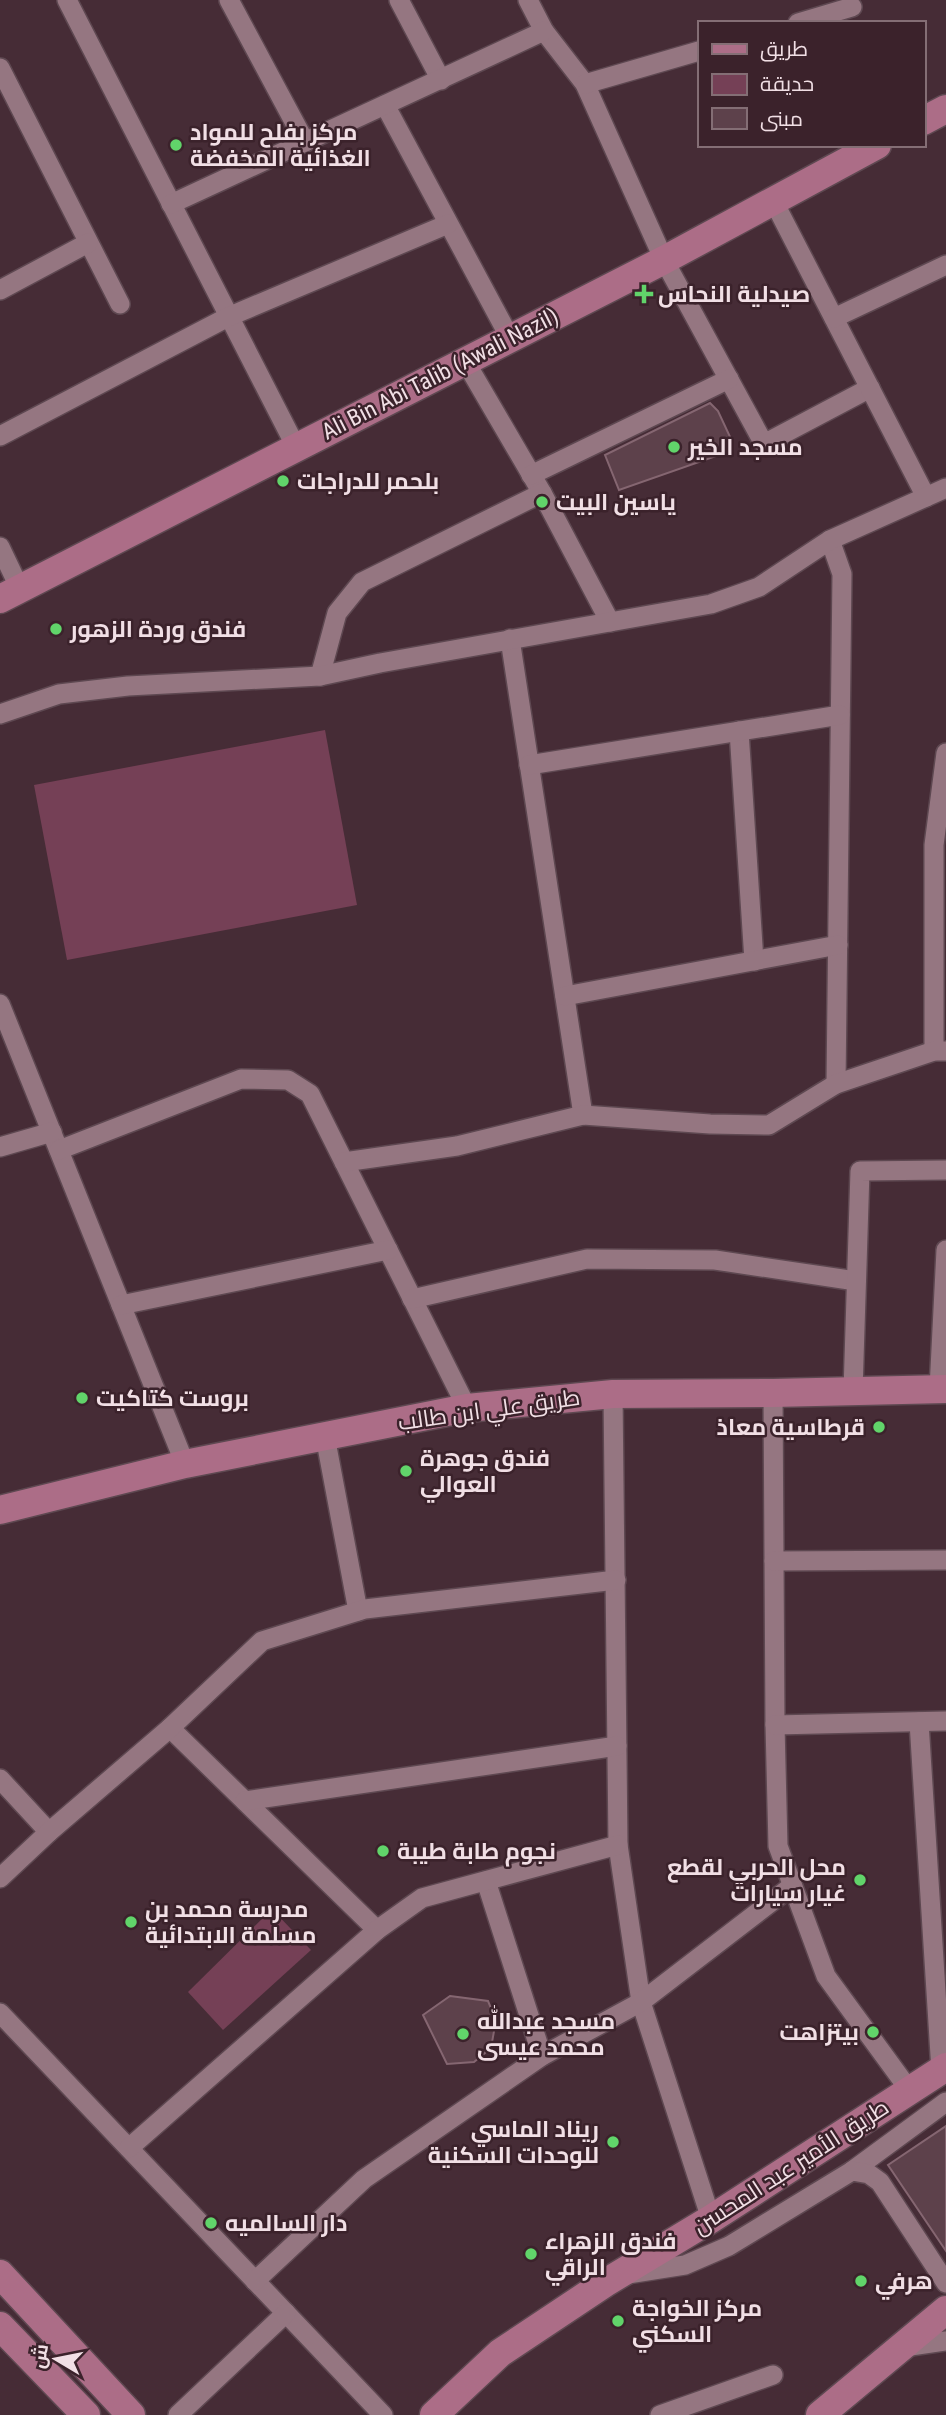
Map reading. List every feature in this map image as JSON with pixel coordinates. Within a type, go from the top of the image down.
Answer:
[{"type":"main road","points":[[925,120],[946,109]]},
{"type":"main road","name":"Ali Bin Abi Talib (Awali Nazil)","points":[[10,594],[664,260],[873,147]]},
{"type":"main road","name":"طريق علي ابن طالب","points":[[0,1510],[185,1464],[467,1408],[613,1394],[943,1389]]},
{"type":"main road","name":"طريق الأمير عبد المحسن","points":[[434,2415],[500,2353],[618,2275],[711,2219],[944,2069]]},
{"type":"main road","points":[[0,2274],[131,2415]]},
{"type":"main road","points":[[820,2415],[946,2310]]},
{"type":"main road","points":[[0,2326],[70,2409]]},
{"type":"street","points":[[67,0],[296,447]]},
{"type":"street","points":[[229,0],[305,142]]},
{"type":"street","points":[[399,0],[441,80]]},
{"type":"street","points":[[528,0],[544,31],[585,84],[664,260],[764,444],[870,388]]},
{"type":"street","points":[[807,21],[854,10]]},
{"type":"street","points":[[171,204],[544,31]]},
{"type":"street","points":[[585,84],[698,51]]},
{"type":"street","points":[[0,68],[6,95],[120,304]]},
{"type":"street","points":[[385,105],[510,338]]},
{"type":"street","points":[[773,200],[926,497]]},
{"type":"street","points":[[0,436],[228,317],[448,224]]},
{"type":"street","points":[[0,290],[88,243]]},
{"type":"street","points":[[834,318],[946,266]]},
{"type":"street","points":[[465,361],[542,493],[610,622]]},
{"type":"street","points":[[531,475],[729,379]]},
{"type":"street","points":[[0,714],[59,694],[156,684],[320,676],[711,604],[759,587],[830,540],[946,488]]},
{"type":"street","points":[[320,676],[337,613],[362,582],[542,493]]},
{"type":"street","points":[[830,540],[842,574],[836,1084]]},
{"type":"street","points":[[0,547],[10,594]]},
{"type":"street","points":[[510,639],[583,1115]]},
{"type":"street","points":[[529,765],[841,715]]},
{"type":"street","points":[[739,731],[754,961]]},
{"type":"street","points":[[344,1162],[457,1146],[583,1115],[710,1124],[769,1125],[836,1084],[940,1051],[934,845],[946,753]]},
{"type":"street","points":[[565,996],[838,946]]},
{"type":"street","points":[[0,1004],[185,1464]]},
{"type":"street","points":[[0,1147],[55,1141],[241,1079],[288,1080],[310,1094],[467,1408]]},
{"type":"street","points":[[853,1391],[860,1171],[946,1170]]},
{"type":"street","points":[[121,1305],[388,1250]]},
{"type":"street","points":[[943,1389],[946,1250]]},
{"type":"street","points":[[412,1299],[587,1259],[715,1260],[856,1282]]},
{"type":"street","points":[[773,1393],[778,1846],[826,1976],[910,2091]]},
{"type":"street","points":[[613,1394],[618,1845],[641,2002],[711,2219]]},
{"type":"street","points":[[325,1436],[358,1611]]},
{"type":"street","points":[[774,1561],[946,1560]]},
{"type":"street","points":[[0,1878],[170,1728],[262,1641],[358,1611],[615,1580]]},
{"type":"street","points":[[775,1725],[946,1721]]},
{"type":"street","points":[[919,1722],[944,2069]]},
{"type":"street","points":[[170,1728],[377,1930]]},
{"type":"street","points":[[245,1801],[617,1746]]},
{"type":"street","points":[[0,1779],[49,1832]]},
{"type":"street","points":[[129,2148],[377,1930],[422,1898],[618,1845]]},
{"type":"street","points":[[486,1881],[542,2056]]},
{"type":"street","points":[[255,2281],[364,2179],[542,2056],[641,2002],[792,1886]]},
{"type":"street","points":[[0,2013],[383,2415]]},
{"type":"street","points":[[618,2275],[685,2265],[729,2246],[852,2171],[946,2102]]},
{"type":"street","points":[[852,2171],[869,2174],[880,2182],[946,2283]]},
{"type":"street","points":[[178,2415],[286,2313]]},
{"type":"street","points":[[900,2347],[946,2340]]},
{"type":"street","points":[[660,2415],[773,2375]]},
{"type":"green space","points":[[325,730],[357,905],[67,960],[34,785]]},
{"type":"green space","points":[[272,1909],[311,1950],[223,2030],[188,1992]]},
{"type":"building","name":"مسجد الخير","points":[[710,403],[718,411],[731,439],[722,454],[619,490],[605,455]]},
{"type":"building","name":"مسجد عبدالله محمد عيسى","points":[[450,1996],[488,2001],[496,2020],[491,2048],[474,2062],[447,2064],[423,2015]]},
{"type":"building","points":[[946,2126],[946,2251],[888,2165]]},
{"type":"place","name":"مركز بفلح للمواد الغذائية المخفضة","points":[[176,145]]},
{"type":"place","name":"صيدلية النحاس","points":[[644,294]]},
{"type":"place","name":"مسجد الخير","points":[[674,447]]},
{"type":"place","name":"بلحمر للدراجات","points":[[283,481]]},
{"type":"place","name":"ياسين البيت","points":[[542,502]]},
{"type":"place","name":"فندق وردة الزهور","points":[[56,629]]},
{"type":"place","name":"بروست كتاكيت","points":[[82,1398]]},
{"type":"place","name":"قرطاسية معاذ","points":[[879,1427]]},
{"type":"place","name":"فندق جوهرة العوالي","points":[[406,1471]]},
{"type":"place","name":"نجوم طابة طيبة","points":[[383,1851]]},
{"type":"place","name":"محل الحربي لقطع غيار سيارات","points":[[860,1880]]},
{"type":"place","name":"مدرسة محمد بن مسلمة الابتدائية","points":[[131,1922]]},
{"type":"place","name":"بيتزاهت","points":[[873,2032]]},
{"type":"place","name":"مسجد عبدالله محمد عيسى","points":[[463,2034]]},
{"type":"place","name":"ريناد الماسي للوحدات السكنية","points":[[613,2142]]},
{"type":"place","name":"دار السالميه","points":[[211,2223]]},
{"type":"place","name":"فندق الزهراء الراقي","points":[[531,2254]]},
{"type":"place","name":"هرفي","points":[[861,2281]]},
{"type":"place","name":"مركز الخواجة السكني","points":[[618,2321]]}]
